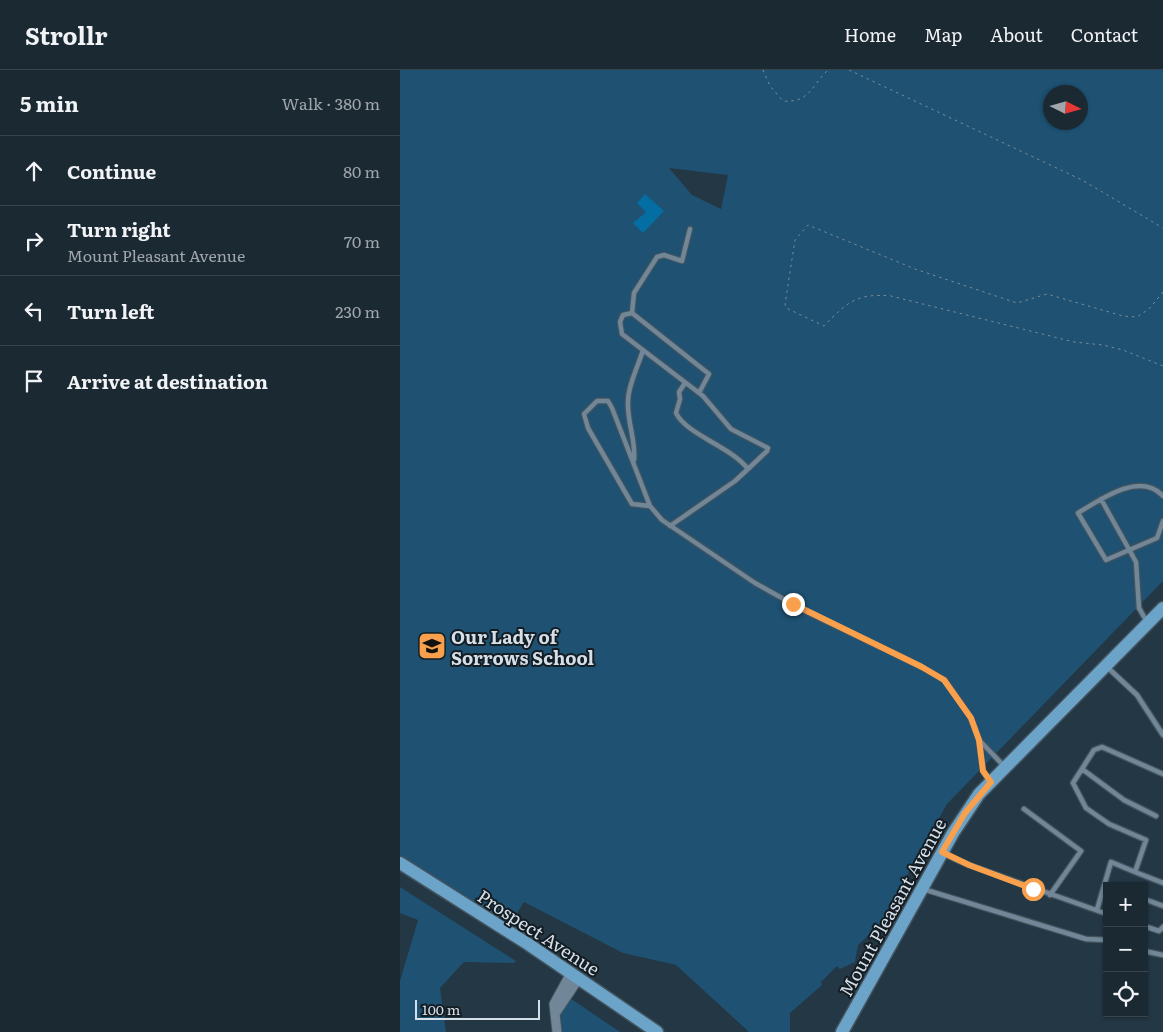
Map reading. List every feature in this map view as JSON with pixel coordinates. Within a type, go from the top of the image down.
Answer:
[{"type":"main road","name":"Mount Pleasant Avenue","points":[[842,1032],[965,813],[1005,767],[1163,608]]},
{"type":"main road","name":"Prospect Avenue","points":[[400,863],[575,976],[657,1032]]},
{"type":"street","points":[[557,1032],[555,1014],[575,976]]},
{"type":"lane","points":[[632,313],[634,293],[657,257],[664,256],[682,261],[690,229]]},
{"type":"lane","points":[[632,313],[623,315],[620,322],[622,334],[698,393],[731,429],[768,448],[768,451],[735,482],[670,526]]},
{"type":"lane","points":[[632,313],[709,374],[698,393]]},
{"type":"lane","points":[[634,462],[634,441],[628,404],[629,393],[642,350]]},
{"type":"lane","points":[[685,383],[679,392],[680,399],[676,413],[681,423],[730,452],[748,469]]},
{"type":"lane","points":[[650,506],[632,504],[612,472],[584,420],[584,414],[592,403],[602,399],[608,401],[650,506],[662,520],[755,583],[805,611],[934,672],[944,680],[971,718],[979,740],[983,771],[991,782]]},
{"type":"lane","points":[[1163,496],[1153,488],[1129,487],[1101,499],[1078,513],[1106,560],[1130,552],[1156,538],[1163,521]]},
{"type":"lane","points":[[1101,499],[1136,562],[1139,608],[1148,623]]},
{"type":"lane","points":[[1105,665],[1137,695],[1163,735]]},
{"type":"lane","points":[[979,740],[986,750],[1005,767]]},
{"type":"lane","points":[[1135,872],[1146,840],[1109,824],[1086,808],[1073,783],[1094,750],[1102,747],[1163,774]]},
{"type":"lane","points":[[1082,768],[1124,800],[1156,816]]},
{"type":"lane","points":[[1024,809],[1081,851],[1050,895]]},
{"type":"lane","points":[[942,852],[969,865],[1103,912]]},
{"type":"lane","points":[[1107,882],[1111,862],[1163,883]]},
{"type":"lane","points":[[922,888],[1086,939],[1103,940]]},
{"type":"lane","points":[[1097,910],[1103,893]]},
{"type":"lane","points":[[1148,900],[1163,906]]},
{"type":"lane","points":[[1147,927],[1159,931],[1163,927]]},
{"type":"lane","points":[[1148,952],[1163,955]]},
{"type":"path","points":[[763,70],[770,86],[783,101],[796,102],[807,94],[828,70]]},
{"type":"path","points":[[849,70],[1082,180],[1163,228]]},
{"type":"path","points":[[1163,292],[1150,309],[1137,317],[1123,316],[1047,294],[1017,303],[915,269],[808,225],[795,240],[785,304],[786,308],[818,325],[824,326],[846,304],[858,298],[873,294],[891,296],[1074,342],[1103,344],[1163,366]]},
{"type":"shaded area","points":[[400,70],[1163,70],[1163,581],[947,804],[886,913],[886,920],[858,945],[855,962],[840,969],[837,966],[821,982],[822,985],[790,1013],[790,1032],[749,1032],[676,965],[623,953],[524,902],[510,924],[400,856]],"holes":[[[669,168],[728,175],[721,209],[692,195]]]},
{"type":"shaded area","points":[[645,194],[664,211],[643,233],[633,223],[646,212],[637,203]]},
{"type":"shaded area","points":[[400,887],[516,961],[514,963],[464,962],[440,988],[446,1032],[400,1032],[400,981],[418,920],[400,913]]},
{"type":"shaded area","points":[[564,994],[620,1032],[558,1032],[554,1014]]},
{"type":"place","name":"Our Lady of Sorrows School","points":[[432,646]]},
{"type":"route","points":[[793,604],[830,624],[934,672],[944,680],[958,697],[971,718],[979,740],[983,771],[991,782],[965,813],[942,852],[969,865],[1033,889]]}]
